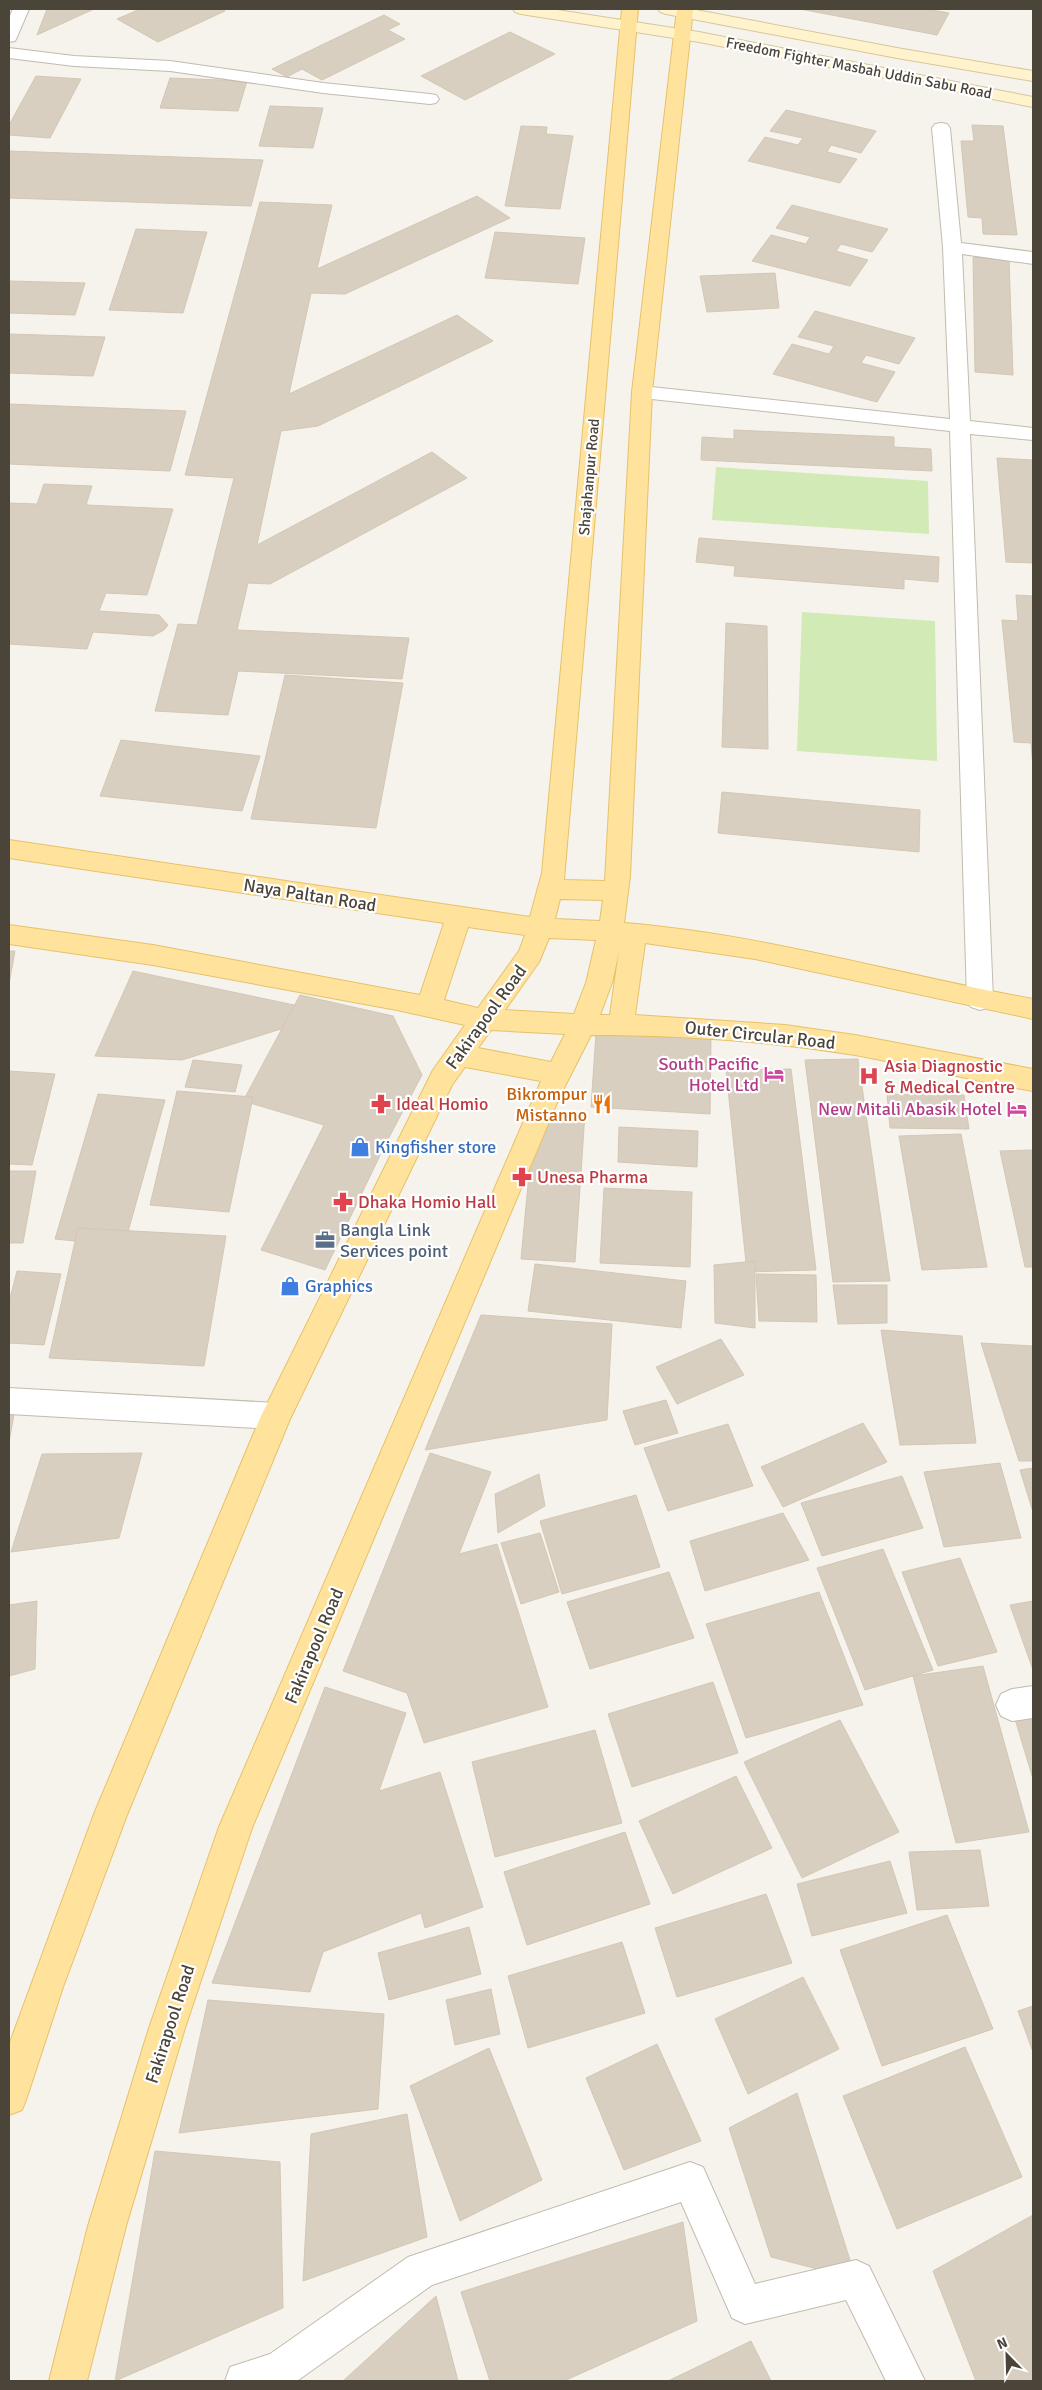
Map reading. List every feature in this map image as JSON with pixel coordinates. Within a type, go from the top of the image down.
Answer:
[{"type":"main road","name":"Freedom Fighter Masbah Uddin Sabu Road","points":[[521,9],[629,16],[684,34],[1033,102]]},
{"type":"main road","name":"Freedom Fighter Masbah Uddin Sabu Road","points":[[666,9],[685,10],[897,54],[1033,76]]},
{"type":"main road","points":[[621,1025],[623,932],[616,891],[642,392],[684,34],[685,10]]},
{"type":"main road","name":"Shajahanpur Road","points":[[540,928],[554,873],[629,16]]},
{"type":"main road","name":"Naya Paltan Road","points":[[9,850],[540,928],[623,932]]},
{"type":"main road","points":[[549,889],[616,891]]},
{"type":"main road","points":[[429,1006],[459,917]]},
{"type":"main road","name":"Fakirapool Road","points":[[9,2097],[46,1986],[111,1814],[276,1416],[442,1078],[530,955],[540,928]]},
{"type":"main road","points":[[623,932],[687,938],[754,949],[980,1000],[1033,1009]]},
{"type":"main road","name":"Fakirapool Road","points":[[68,2381],[107,2226],[167,2028],[236,1827],[519,1162],[558,1074],[583,1025],[599,983],[623,932]]},
{"type":"main road","points":[[9,935],[153,955],[429,1006],[484,1019]]},
{"type":"main road","name":"Outer Circular Road","points":[[484,1019],[583,1025],[707,1029],[785,1036],[855,1045],[1033,1080]]},
{"type":"main road","points":[[459,1054],[558,1074]]},
{"type":"street","points":[[9,37],[21,9]]},
{"type":"street","points":[[9,53],[74,60],[170,66],[323,88],[430,99]]},
{"type":"street","points":[[941,128],[952,247],[980,1000]]},
{"type":"street","points":[[952,247],[1033,258]]},
{"type":"street","points":[[642,392],[1033,434]]},
{"type":"street","points":[[9,1401],[276,1416]]},
{"type":"street","points":[[244,2381],[280,2370],[421,2270],[690,2180],[745,2305],[856,2279],[906,2381]]},
{"type":"green space","points":[[716,467],[928,481],[929,534],[712,520]]},
{"type":"green space","points":[[802,612],[935,621],[937,761],[797,751]]},
{"type":"building","points":[[47,9],[94,9],[37,35]]},
{"type":"building","points":[[140,9],[221,9],[225,11],[158,42],[117,19]]},
{"type":"building","points":[[800,9],[926,9],[949,13],[937,35]]},
{"type":"building","points":[[384,15],[400,24],[388,30],[405,39],[322,80],[302,69],[287,77],[272,69]]},
{"type":"building","points":[[510,32],[555,54],[465,100],[421,76]]},
{"type":"building","points":[[36,76],[81,79],[50,138],[9,135],[9,125]]},
{"type":"building","points":[[170,78],[247,81],[238,111],[160,108]]},
{"type":"building","points":[[270,106],[323,108],[313,148],[259,146]]},
{"type":"building","points":[[786,110],[876,131],[861,153],[831,145],[827,152],[857,159],[840,183],[748,161],[765,137],[798,145],[803,138],[770,131]]},
{"type":"building","points":[[972,125],[1003,126],[1017,235],[983,234],[982,218],[968,217],[961,141],[974,141]]},
{"type":"building","points":[[521,126],[547,127],[546,134],[573,136],[560,209],[505,206]]},
{"type":"building","points":[[9,151],[263,160],[251,206],[9,198]]},
{"type":"building","points":[[477,196],[510,218],[345,294],[311,293],[289,394],[457,315],[493,341],[318,426],[281,431],[257,545],[432,452],[467,478],[270,584],[248,583],[237,630],[409,638],[402,679],[238,671],[228,715],[155,711],[178,624],[197,625],[234,478],[185,475],[260,202],[332,205],[317,269]]},
{"type":"building","points":[[792,205],[888,229],[872,252],[841,244],[836,251],[868,260],[850,286],[752,261],[771,235],[806,244],[810,237],[776,228]]},
{"type":"building","points":[[136,229],[207,232],[183,313],[109,310]]},
{"type":"building","points":[[495,232],[585,238],[578,284],[485,278]]},
{"type":"building","points":[[973,257],[1009,260],[1013,375],[975,372]]},
{"type":"building","points":[[775,273],[779,308],[707,312],[700,276]]},
{"type":"building","points":[[9,281],[85,283],[75,315],[9,313]]},
{"type":"building","points":[[815,311],[915,338],[899,364],[866,355],[861,363],[895,372],[877,402],[773,374],[792,344],[829,354],[834,346],[798,337]]},
{"type":"building","points":[[9,334],[105,337],[93,376],[9,373]]},
{"type":"building","points":[[9,404],[186,411],[170,471],[9,464]]},
{"type":"building","points":[[734,430],[894,437],[894,447],[931,449],[932,471],[701,460],[702,437],[734,439]]},
{"type":"building","points":[[997,458],[1033,460],[1033,563],[1006,562]]},
{"type":"building","points":[[44,484],[92,486],[86,505],[173,509],[147,595],[106,593],[99,611],[159,615],[168,625],[164,630],[153,636],[93,632],[87,649],[9,644],[9,503],[37,504]]},
{"type":"building","points":[[699,538],[939,557],[938,582],[904,579],[904,589],[734,576],[735,566],[696,562]]},
{"type":"building","points":[[1016,595],[1033,596],[1033,768],[1031,743],[1014,742],[1002,620],[1018,621]]},
{"type":"building","points":[[726,623],[767,626],[768,749],[722,747]]},
{"type":"building","points":[[285,675],[403,683],[376,828],[251,819]]},
{"type":"building","points":[[121,740],[260,756],[242,811],[100,796]]},
{"type":"building","points":[[722,792],[920,810],[919,852],[718,833]]},
{"type":"building","points":[[9,951],[15,951],[9,984]]},
{"type":"building","points":[[133,971],[332,1013],[182,1060],[95,1056]]},
{"type":"building","points":[[300,995],[393,1016],[422,1075],[385,1145],[325,1270],[261,1250],[324,1125],[243,1101]]},
{"type":"building","points":[[596,1033],[711,1039],[710,1114],[591,1107]]},
{"type":"building","points":[[858,1059],[890,1281],[833,1282],[805,1060]]},
{"type":"building","points":[[193,1060],[242,1065],[235,1092],[185,1087]]},
{"type":"building","points":[[791,1069],[816,1270],[747,1272],[726,1070]]},
{"type":"building","points":[[9,1071],[55,1074],[32,1165],[9,1164]]},
{"type":"building","points":[[177,1091],[253,1097],[229,1212],[150,1205]]},
{"type":"building","points":[[98,1094],[165,1100],[124,1246],[55,1239]]},
{"type":"building","points":[[887,1094],[964,1095],[969,1129],[890,1128]]},
{"type":"building","points":[[535,1110],[585,1113],[575,1262],[521,1259]]},
{"type":"building","points":[[619,1127],[698,1131],[697,1167],[618,1162]]},
{"type":"building","points":[[961,1134],[987,1267],[922,1270],[899,1136]]},
{"type":"building","points":[[1033,1150],[1033,1267],[1025,1267],[1000,1151]]},
{"type":"building","points":[[9,1171],[36,1171],[23,1243],[9,1243]]},
{"type":"building","points":[[604,1188],[692,1192],[690,1267],[600,1263]]},
{"type":"building","points":[[78,1228],[226,1236],[204,1366],[49,1358]]},
{"type":"building","points":[[755,1261],[755,1328],[715,1323],[714,1265]]},
{"type":"building","points":[[535,1264],[686,1281],[681,1328],[528,1311]]},
{"type":"building","points":[[17,1271],[61,1274],[44,1345],[9,1343],[9,1302]]},
{"type":"building","points":[[756,1274],[816,1275],[817,1322],[759,1321]]},
{"type":"building","points":[[833,1285],[887,1285],[887,1323],[838,1324]]},
{"type":"building","points":[[481,1315],[612,1324],[607,1420],[425,1450]]},
{"type":"building","points":[[881,1330],[962,1336],[976,1443],[900,1445]]},
{"type":"building","points":[[721,1339],[744,1375],[677,1404],[656,1367]]},
{"type":"building","points":[[981,1343],[1033,1346],[1033,1461],[1019,1461]]},
{"type":"building","points":[[666,1400],[678,1433],[635,1445],[623,1411]]},
{"type":"building","points":[[9,1409],[15,1409],[9,1442]]},
{"type":"building","points":[[863,1423],[887,1462],[783,1507],[761,1467]]},
{"type":"building","points":[[728,1424],[753,1486],[668,1511],[644,1448]]},
{"type":"building","points":[[142,1453],[119,1538],[11,1552],[42,1454]]},
{"type":"building","points":[[430,1453],[491,1472],[459,1554],[497,1544],[548,1707],[424,1743],[407,1693],[343,1671]]},
{"type":"building","points":[[1000,1463],[1021,1538],[944,1547],[924,1472]]},
{"type":"building","points":[[1033,1468],[1033,1512],[1020,1470]]},
{"type":"building","points":[[539,1474],[545,1506],[498,1533],[495,1494]]},
{"type":"building","points":[[902,1476],[923,1528],[822,1556],[801,1503]]},
{"type":"building","points":[[636,1495],[660,1567],[562,1594],[540,1521]]},
{"type":"building","points":[[783,1513],[809,1560],[705,1591],[690,1541]]},
{"type":"building","points":[[540,1533],[559,1592],[521,1604],[501,1543]]},
{"type":"building","points":[[883,1549],[933,1670],[865,1690],[817,1568]]},
{"type":"building","points":[[960,1558],[997,1652],[938,1666],[902,1572]]},
{"type":"building","points":[[669,1572],[694,1638],[590,1669],[567,1602]]},
{"type":"building","points":[[819,1592],[863,1705],[746,1738],[706,1624]]},
{"type":"building","points":[[37,1601],[35,1669],[9,1676],[9,1605]]},
{"type":"building","points":[[1033,1601],[1033,1670],[1010,1605]]},
{"type":"building","points":[[983,1666],[1029,1832],[956,1843],[913,1676]]},
{"type":"building","points":[[713,1682],[738,1753],[632,1787],[608,1714]]},
{"type":"building","points":[[325,1687],[406,1713],[379,1791],[440,1772],[483,1907],[425,1928],[421,1913],[323,1952],[310,1992],[212,1983]]},
{"type":"building","points":[[1033,1716],[1033,1779],[1015,1719]]},
{"type":"building","points":[[840,1720],[899,1832],[802,1878],[744,1762]]},
{"type":"building","points":[[595,1730],[622,1823],[495,1857],[472,1762]]},
{"type":"building","points":[[736,1776],[772,1848],[673,1894],[639,1821]]},
{"type":"building","points":[[625,1832],[650,1904],[527,1945],[504,1872]]},
{"type":"building","points":[[980,1850],[989,1906],[917,1910],[909,1852]]},
{"type":"building","points":[[890,1861],[907,1913],[812,1936],[797,1884]]},
{"type":"building","points":[[766,1894],[792,1963],[677,1997],[655,1928]]},
{"type":"building","points":[[947,1915],[993,2029],[882,2066],[840,1950]]},
{"type":"building","points":[[469,1927],[481,1974],[389,2000],[378,1953]]},
{"type":"building","points":[[622,1942],[645,2013],[528,2048],[508,1976]]},
{"type":"building","points":[[803,1977],[839,2049],[748,2094],[715,2019]]},
{"type":"building","points":[[491,1989],[500,2034],[455,2045],[446,2000]]},
{"type":"building","points":[[208,2000],[384,2014],[378,2109],[179,2133]]},
{"type":"building","points":[[1033,2006],[1033,2052],[1018,2011]]},
{"type":"building","points":[[657,2044],[701,2141],[624,2170],[586,2078]]},
{"type":"building","points":[[965,2047],[1022,2177],[897,2229],[843,2096]]},
{"type":"building","points":[[489,2048],[542,2180],[460,2221],[410,2086]]},
{"type":"building","points":[[797,2093],[856,2279],[771,2257],[729,2128]]},
{"type":"building","points":[[407,2114],[427,2237],[303,2281],[311,2134]]},
{"type":"building","points":[[155,2151],[280,2162],[283,2308],[115,2381]]},
{"type":"building","points":[[1033,2215],[1033,2381],[976,2381],[933,2271]]},
{"type":"building","points":[[683,2222],[697,2321],[564,2381],[490,2381],[461,2292]]},
{"type":"building","points":[[436,2296],[458,2381],[343,2381]]},
{"type":"building","points":[[751,2341],[771,2381],[668,2381]]},
{"type":"place","name":"South Pacific Hotel Ltd","points":[[774,1074]]},
{"type":"place","name":"Asia Diagnostic & Medical Centre","points":[[869,1076]]},
{"type":"place","name":"Ideal Homio","points":[[381,1104]]},
{"type":"place","name":"Bikrompur Mistanno","points":[[602,1104]]},
{"type":"place","name":"New Mitali Abasik Hotel","points":[[1017,1109]]},
{"type":"place","name":"Kingfisher store","points":[[360,1147]]},
{"type":"place","name":"Unesa Pharma","points":[[522,1177]]},
{"type":"place","name":"Dhaka Homio Hall","points":[[343,1202]]},
{"type":"place","name":"Bangla Link Services point","points":[[325,1240]]},
{"type":"place","name":"Graphics","points":[[290,1286]]}]
